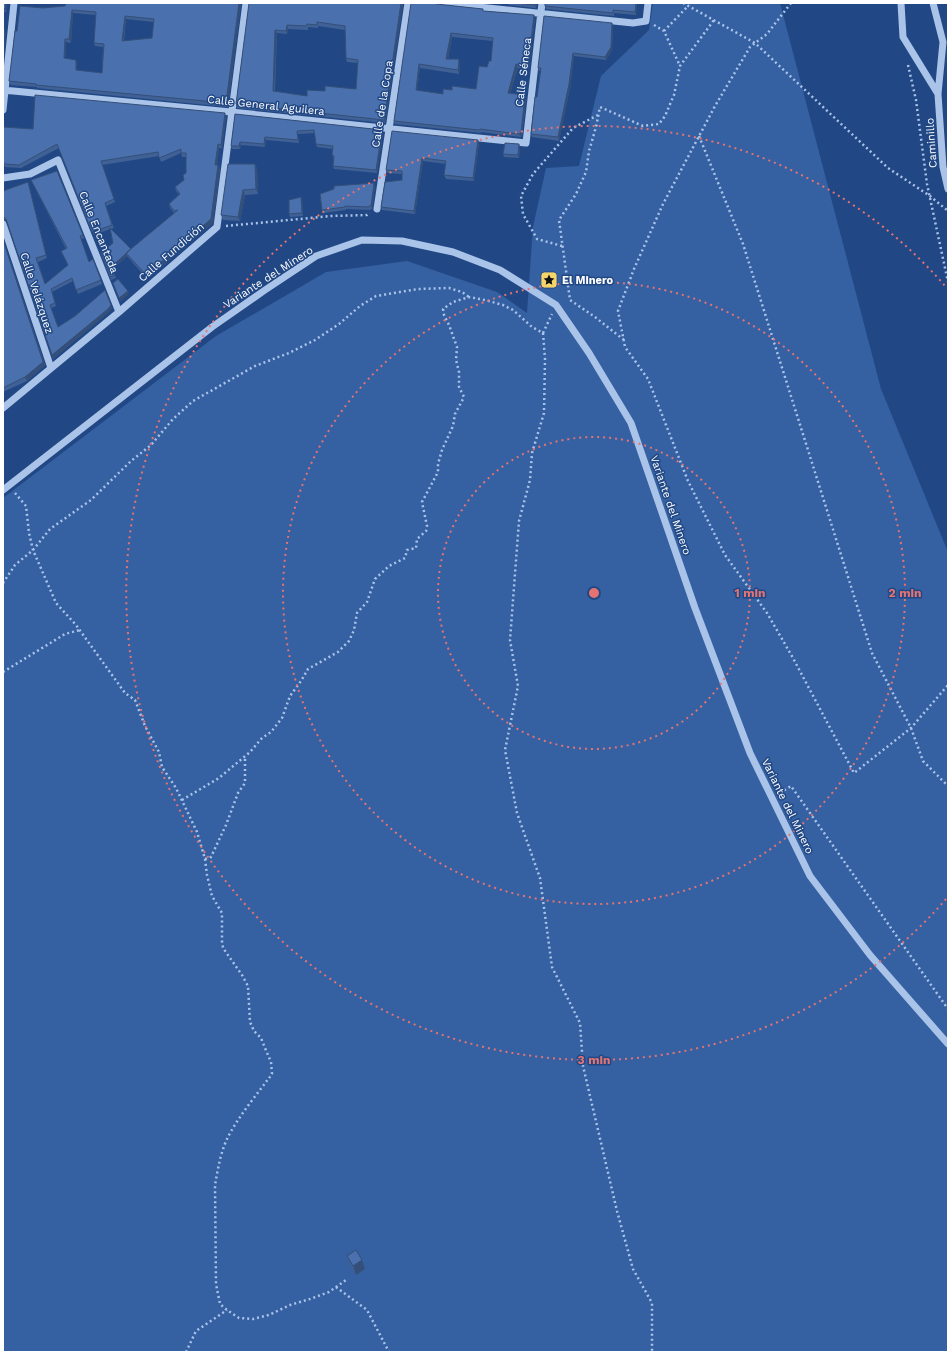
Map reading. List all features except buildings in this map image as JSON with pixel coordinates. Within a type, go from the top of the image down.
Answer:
[{"type":"street","points":[[3,110],[14,3]]},
{"type":"street","name":"Calle Fundición","points":[[3,408],[119,312],[217,227],[246,3]]},
{"type":"street","name":"Calle de la Copa","points":[[377,209],[408,3]]},
{"type":"street","points":[[440,3],[633,23],[646,21],[648,3]]},
{"type":"street","name":"Calle Séneca","points":[[526,143],[542,3]]},
{"type":"street","name":"Caminillo","points":[[901,3],[902,37],[938,94]]},
{"type":"street","name":"Caminillo","points":[[933,3],[943,42],[938,94],[943,166],[948,189]]},
{"type":"street","name":"Calle General Aguilera","points":[[4,90],[526,143]]},
{"type":"street","name":"Calle Encantada","points":[[3,178],[30,174],[58,160],[119,312]]},
{"type":"street","name":"Calle Velázquez","points":[[3,224],[51,368]]},
{"type":"street","name":"Variante del Minero","points":[[6,488],[212,327],[316,256],[362,240],[402,242],[453,252],[500,270],[556,305],[589,353],[631,423],[695,608],[750,753],[810,876],[870,955],[948,1044]]},
{"type":"path","points":[[683,3],[755,43],[888,168],[930,196],[948,211]]},
{"type":"path","points":[[791,3],[767,34],[750,47],[699,136],[663,204],[634,269],[618,311],[625,347],[648,379],[688,481],[725,555],[767,613],[793,658],[854,773],[911,728],[948,685]]},
{"type":"path","points":[[664,31],[688,6]]},
{"type":"path","points":[[624,340],[595,317],[570,300],[559,220],[576,194],[586,172],[589,151],[600,107],[643,126],[658,124],[665,116],[674,95],[680,66],[714,20]]},
{"type":"path","points":[[646,21],[664,31],[680,66]]},
{"type":"path","points":[[907,61],[916,100],[930,196],[948,282]]},
{"type":"path","points":[[562,246],[538,239],[523,214],[521,196],[533,174],[573,128],[599,114]]},
{"type":"path","points":[[699,136],[743,244],[872,653],[911,728],[924,761],[948,786]]},
{"type":"path","points":[[217,227],[332,216],[367,215],[377,209]]},
{"type":"path","points":[[3,582],[15,565],[33,550],[50,529],[91,500],[131,461],[151,445],[173,419],[193,401],[255,366],[289,353],[315,340],[339,324],[360,306],[376,296],[418,289],[449,288],[462,292],[469,298]]},
{"type":"path","points":[[182,800],[219,778],[245,756],[262,738],[271,732],[282,718],[290,696],[308,669],[338,652],[349,641],[354,630],[357,613],[367,602],[375,579],[389,566],[405,558],[407,550],[416,548],[417,539],[426,531],[427,526],[422,502],[438,472],[438,464],[442,450],[450,432],[455,414],[464,398],[459,387],[459,372],[456,360],[457,347],[443,309],[453,302],[469,298],[503,305],[512,310],[532,327],[543,333]]},
{"type":"path","points":[[556,305],[543,333],[546,359],[544,413],[532,453],[530,480],[519,521],[510,640],[518,686],[505,750],[517,813],[540,878],[552,967],[580,1023],[583,1066],[617,1211],[633,1269],[652,1303],[652,1352]]},
{"type":"path","points":[[6,488],[26,506],[29,533],[33,550],[56,603],[80,630],[125,693],[135,700],[145,726],[159,752],[162,767],[176,788],[197,832],[205,859],[212,896],[222,913],[223,948],[248,986],[250,1022],[254,1031],[260,1038],[271,1062],[272,1074],[229,1135],[223,1149],[217,1172],[215,1185],[216,1284],[220,1304],[239,1318],[253,1319],[269,1315],[290,1305],[330,1292],[346,1280]]},
{"type":"path","points":[[3,672],[65,634],[80,630]]},
{"type":"path","points":[[205,859],[211,857],[238,793],[245,783],[245,756]]},
{"type":"path","points":[[772,798],[791,786],[948,1008]]},
{"type":"path","points":[[336,1287],[366,1310],[389,1352]]},
{"type":"path","points":[[186,1352],[196,1331],[227,1310]]},
{"type":"shaded area","points":[[653,3],[780,3],[881,389],[948,552],[948,1352],[3,1352],[3,498],[216,336],[326,272],[407,261],[497,292],[527,313],[533,227],[546,168],[579,166],[601,76],[649,30]]},
{"type":"place","name":"El Minero","points":[[549,280]]}]
